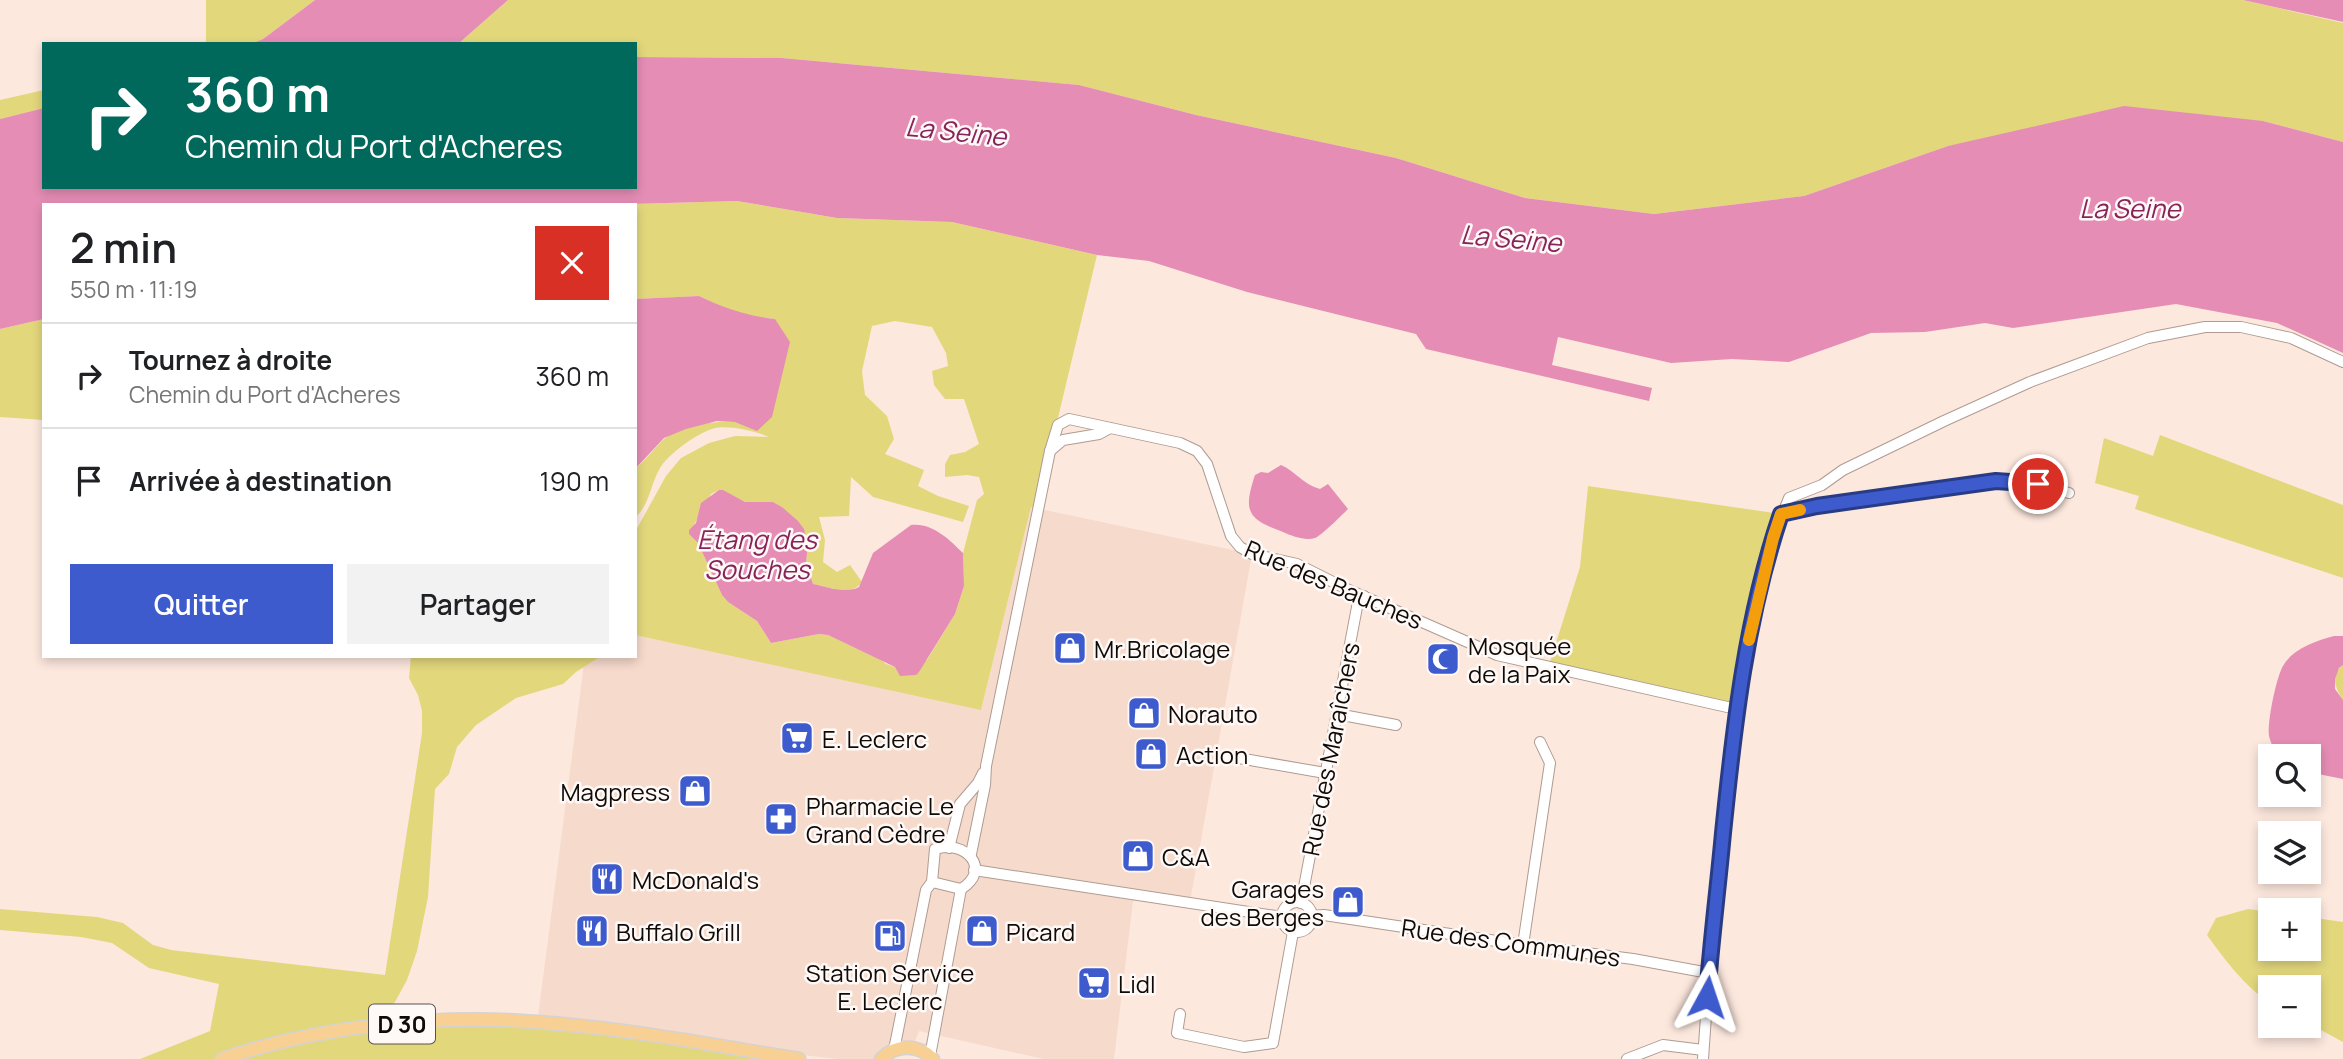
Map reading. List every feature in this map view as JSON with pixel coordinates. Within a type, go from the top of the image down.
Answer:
[{"type":"main road","name":"D 30","points":[[222,1059],[316,1035],[399,1024],[476,1019],[584,1026],[678,1038],[799,1059]]},
{"type":"main road","name":"D 30","points":[[584,1026],[759,1059]]},
{"type":"main road","points":[[881,1059],[894,1049],[912,1048],[932,1057]]},
{"type":"street","points":[[1627,1059],[1663,1045],[1703,1055],[1736,709],[1744,660],[1773,538],[1789,498],[1822,485],[1854,465],[2030,382],[2148,338],[2204,327],[2241,327],[2291,338],[2343,362]]},
{"type":"street","name":"Rue des Bauches","points":[[1049,451],[1058,425],[1069,419],[1180,443],[1198,452],[1207,464],[1231,536],[1240,547],[1252,554],[1297,564],[1497,655],[1736,709]]},
{"type":"street","name":"Rue des Bauches","points":[[1049,451],[1063,440],[1099,434],[1110,428]]},
{"type":"street","points":[[932,1057],[961,889],[972,877],[974,870],[971,854],[985,785],[986,766],[1049,451]]},
{"type":"street","points":[[1781,514],[1817,506],[1996,481],[2038,484],[2069,493]]},
{"type":"street","name":"Rue des Maraîchers","points":[[1301,903],[1357,607],[1364,596]]},
{"type":"street","points":[[1337,714],[1396,724]]},
{"type":"street","points":[[1523,945],[1550,763],[1541,743]]},
{"type":"street","points":[[1227,756],[1325,773]]},
{"type":"street","points":[[949,848],[960,804],[978,783],[986,766]]},
{"type":"street","points":[[894,1049],[926,891],[932,882],[933,851],[939,847],[971,854]]},
{"type":"street","points":[[974,870],[1282,916]]},
{"type":"street","points":[[932,882],[934,885],[961,889]]},
{"type":"street","points":[[1301,903],[1309,908],[1312,916],[1310,924],[1304,930],[1293,932],[1284,926],[1282,916],[1288,905],[1301,903]]},
{"type":"street","name":"Rue des Communes","points":[[1312,916],[1324,915],[1633,959],[1709,973]]},
{"type":"street","points":[[1180,1014],[1177,1033],[1244,1047],[1273,1043],[1293,932]]},
{"type":"shaded area","points":[[206,0],[315,0],[256,42],[206,42]]},
{"type":"shaded area","points":[[508,0],[2243,0],[2343,23],[2343,142],[2263,121],[1948,146],[1804,196],[1654,214],[1525,198],[1396,158],[1196,115],[1079,85],[782,58],[637,57],[637,42],[460,42]]},
{"type":"shaded area","points":[[42,90],[42,108],[0,119],[0,100]]},
{"type":"shaded area","points":[[737,201],[837,218],[952,222],[1097,255],[1050,451],[1040,509],[1031,507],[981,710],[637,635],[637,528],[666,476],[681,458],[709,443],[735,436],[769,437],[742,429],[721,427],[708,430],[692,439],[663,464],[644,507],[637,516],[637,467],[662,441],[677,431],[707,423],[735,422],[775,319],[752,317],[699,296],[637,299],[637,204]],"holes":[[[895,321],[932,327],[946,353],[948,366],[932,371],[934,385],[945,399],[964,399],[979,444],[965,452],[950,455],[945,464],[945,477],[979,477],[984,494],[977,500],[963,553],[964,586],[955,614],[927,660],[898,672],[895,667],[828,635],[819,634],[771,643],[757,621],[722,595],[698,543],[689,534],[711,494],[719,490],[745,502],[773,502],[782,507],[790,516],[807,553],[806,563],[813,584],[846,590],[858,587],[862,582],[850,565],[837,572],[823,562],[825,540],[819,517],[849,516],[851,477],[873,497],[963,522],[969,506],[918,486],[924,470],[885,454],[894,439],[887,416],[865,395],[862,371],[872,326]]]},
{"type":"shaded area","points":[[42,319],[42,420],[0,417],[0,329]]},
{"type":"shaded area","points":[[2160,435],[2343,505],[2343,578],[2135,509],[2139,496],[2095,483],[2104,438],[2153,456]]},
{"type":"shaded area","points":[[1588,486],[1781,514],[1736,709],[1548,668],[1580,567]]},
{"type":"shaded area","points":[[1031,507],[1252,554],[1190,902],[1133,901],[1114,1059],[1044,1059],[919,1031],[912,1048],[881,1059],[837,1059],[537,1024],[585,658],[637,658],[637,635],[982,707]]},
{"type":"shaded area","points":[[411,658],[598,658],[563,684],[516,698],[476,725],[457,747],[449,774],[435,789],[428,897],[417,951],[407,980],[395,1002],[374,1020],[477,1015],[760,1053],[759,1059],[140,1059],[210,1031],[219,984],[149,968],[112,943],[81,937],[0,930],[0,909],[97,917],[123,923],[153,945],[171,950],[385,975],[422,733],[422,711],[418,695],[409,678]]},
{"type":"shaded area","points":[[2343,665],[2343,700],[2335,677]]},
{"type":"shaded area","points":[[2248,909],[2258,910],[2258,961],[2321,961],[2321,919],[2343,922],[2343,1042],[2321,1030],[2321,975],[2258,975],[2258,994],[2243,981],[2207,935],[2216,918]]},
{"type":"water","points":[[315,0],[508,0],[460,42],[256,42]]},
{"type":"water","points":[[2243,0],[2343,0],[2343,22]]},
{"type":"water","name":"La Seine","points":[[637,57],[782,58],[1079,85],[1196,115],[1396,158],[1525,198],[1654,214],[1804,196],[1948,146],[2124,106],[2263,121],[2343,142],[2343,353],[2277,323],[2176,304],[2013,328],[1985,323],[1925,332],[1871,333],[1789,362],[1732,359],[1671,363],[1558,337],[1552,365],[1652,388],[1649,401],[1426,349],[1416,334],[1247,292],[1149,261],[1097,255],[952,222],[837,218],[737,201],[637,204],[42,203],[42,319],[0,329],[0,119],[42,108],[42,189],[637,189]]},
{"type":"water","points":[[699,296],[736,311],[775,319],[790,342],[772,417],[757,431],[735,422],[717,421],[686,429],[664,438],[637,467],[637,299]]},
{"type":"water","points":[[1281,465],[1314,487],[1320,489],[1328,484],[1348,509],[1315,538],[1299,538],[1271,527],[1255,518],[1251,512],[1249,497],[1255,475],[1268,473]]},
{"type":"water","name":"Étang des Souches","points":[[719,490],[745,502],[773,502],[798,521],[804,529],[808,544],[806,563],[813,584],[842,590],[859,587],[873,553],[911,525],[933,529],[963,553],[964,586],[955,614],[919,672],[916,675],[900,676],[895,667],[828,635],[819,634],[771,643],[757,621],[722,595],[698,543],[689,534],[689,530],[696,523],[701,503]]},
{"type":"water","points":[[2343,636],[2343,665],[2335,679],[2335,689],[2343,700],[2343,779],[2321,775],[2321,744],[2272,744],[2269,736],[2273,701],[2283,666],[2293,654],[2313,643]]},
{"type":"slow traffic","points":[[1749,640],[1781,514],[1800,510]]},
{"type":"place","name":"Mr.Bricolage","points":[[1070,648]]},
{"type":"place","name":"Mosquée de la Paix","points":[[1443,659]]},
{"type":"place","name":"Norauto","points":[[1144,713]]},
{"type":"place","name":"E. Leclerc","points":[[797,738]]},
{"type":"place","name":"Action","points":[[1151,754]]},
{"type":"place","name":"Magpress","points":[[695,791]]},
{"type":"place","name":"Pharmacie Le Grand Cèdre","points":[[781,819]]},
{"type":"place","name":"C&A","points":[[1138,856]]},
{"type":"place","name":"McDonald's","points":[[607,879]]},
{"type":"place","name":"Garages des Berges","points":[[1348,902]]},
{"type":"place","name":"Buffalo Grill","points":[[592,931]]},
{"type":"place","name":"Picard","points":[[982,931]]},
{"type":"place","name":"Station Service E. Leclerc","points":[[890,936]]},
{"type":"place","name":"Lidl","points":[[1094,983]]},
{"type":"route","points":[[1707,997],[1736,709],[1744,660],[1781,514],[1944,487],[1996,481],[2038,484]]}]
